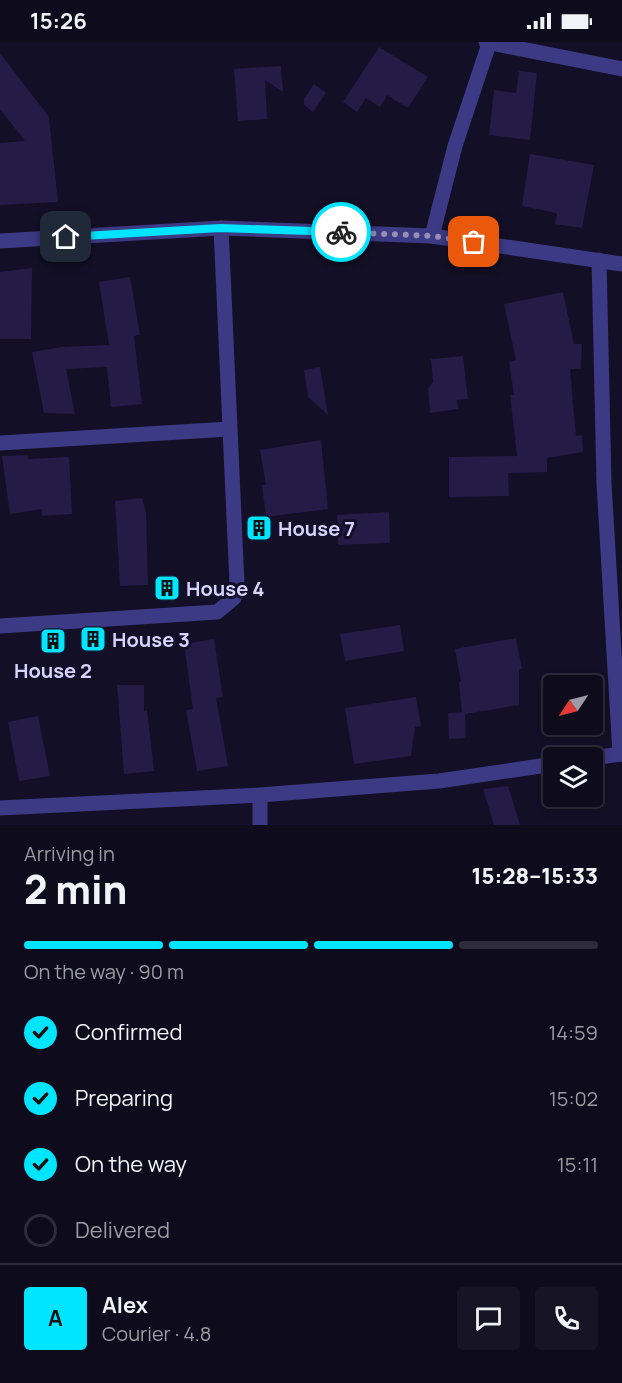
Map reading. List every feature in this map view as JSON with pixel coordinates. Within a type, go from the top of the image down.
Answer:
[{"type":"street","points":[[432,236],[454,146],[488,43],[622,69]]},
{"type":"street","points":[[0,626],[217,612],[229,605],[234,598],[237,584],[220,228]]},
{"type":"street","points":[[0,241],[220,228],[432,236],[622,264]]},
{"type":"street","points":[[599,260],[604,483],[621,754],[603,756]]},
{"type":"street","points":[[0,443],[230,429]]},
{"type":"street","points":[[0,808],[260,795],[439,781],[543,766]]},
{"type":"street","points":[[260,795],[260,825]]},
{"type":"building","points":[[379,47],[428,77],[408,108],[387,95],[380,107],[366,98],[357,112],[343,102]]},
{"type":"building","points":[[0,53],[49,117],[58,202],[0,205],[0,143],[25,141],[0,109]]},
{"type":"building","points":[[281,66],[283,92],[265,80],[267,119],[238,121],[234,69]]},
{"type":"building","points":[[519,71],[537,73],[530,140],[489,135],[494,90],[516,93]]},
{"type":"building","points":[[314,84],[326,93],[313,112],[304,105],[304,99]]},
{"type":"building","points":[[530,154],[594,165],[582,228],[555,224],[557,214],[522,206]]},
{"type":"building","points":[[32,268],[31,339],[0,339],[0,272]]},
{"type":"building","points":[[130,277],[140,335],[134,336],[142,404],[111,407],[107,367],[66,369],[75,414],[44,413],[32,352],[62,347],[109,345],[99,282]]},
{"type":"building","points":[[563,292],[574,344],[582,344],[581,369],[570,369],[576,436],[582,435],[583,452],[547,458],[547,472],[508,473],[509,496],[449,497],[449,457],[517,456],[510,395],[514,395],[509,362],[516,360],[504,304]]},
{"type":"building","points":[[463,356],[468,399],[457,400],[458,409],[430,413],[428,389],[433,382],[431,359]]},
{"type":"building","points":[[320,367],[328,415],[308,397],[304,370]]},
{"type":"building","points":[[321,440],[328,509],[266,517],[262,485],[266,485],[260,450]]},
{"type":"building","points":[[28,455],[28,459],[69,457],[72,514],[42,516],[42,509],[10,514],[2,456]]},
{"type":"building","points":[[142,498],[146,512],[148,585],[120,586],[115,501]]},
{"type":"building","points":[[389,512],[390,543],[338,545],[337,515]]},
{"type":"building","points":[[400,625],[404,651],[345,661],[340,634]]},
{"type":"building","points":[[516,638],[522,669],[519,669],[519,705],[465,714],[466,738],[449,739],[448,713],[462,712],[459,682],[461,682],[455,649]]},
{"type":"building","points":[[214,639],[223,697],[216,698],[228,766],[197,771],[186,710],[193,709],[184,644]]},
{"type":"building","points":[[117,685],[144,685],[144,711],[147,710],[154,771],[124,774]]},
{"type":"building","points":[[416,697],[421,726],[415,727],[411,756],[354,764],[345,708]]},
{"type":"building","points":[[38,716],[50,776],[19,781],[8,722]]},
{"type":"building","points":[[508,786],[520,825],[494,825],[483,789]]},
{"type":"way so far","points":[[341,232],[432,236],[474,242]]},
{"type":"place","name":"House 7","points":[[259,528]]},
{"type":"place","name":"House 4","points":[[167,588]]},
{"type":"place","name":"House 3","points":[[93,639]]},
{"type":"place","name":"House 2","points":[[53,641]]},
{"type":"route","points":[[66,237],[220,228],[341,232]]}]
